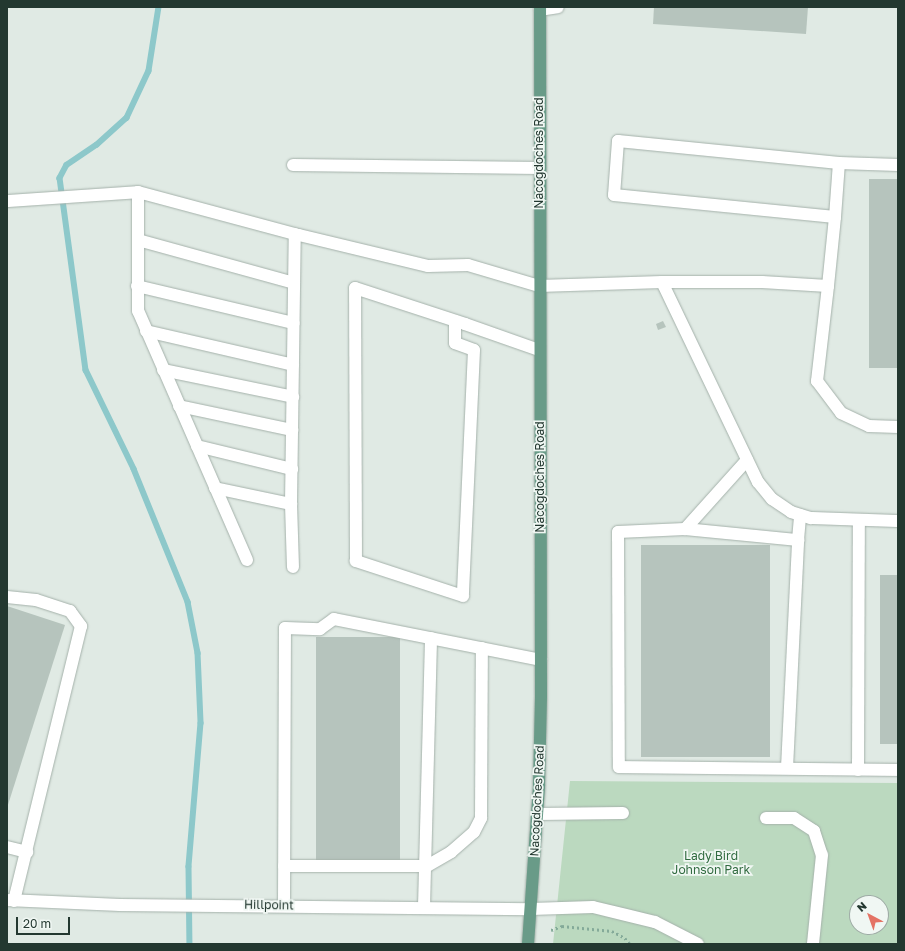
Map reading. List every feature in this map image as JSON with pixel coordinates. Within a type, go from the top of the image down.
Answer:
[{"type":"main road","name":"Nacogdoches Road","points":[[528,944],[537,814],[541,660],[538,168],[540,8]]},
{"type":"street","points":[[540,8],[558,7]]},
{"type":"street","points":[[835,217],[614,195],[618,141],[839,163],[898,165]]},
{"type":"street","points":[[839,163],[835,217],[817,381],[841,413],[869,426],[898,427]]},
{"type":"street","points":[[292,165],[538,168]]},
{"type":"street","points":[[7,201],[138,192],[295,234],[428,266],[468,265],[539,286],[662,282],[762,282],[828,286]]},
{"type":"street","points":[[138,192],[138,311],[247,560]]},
{"type":"street","points":[[293,567],[291,504],[295,234]]},
{"type":"street","points":[[138,240],[294,283]]},
{"type":"street","points":[[662,282],[758,482],[772,499],[800,515],[811,518],[898,521]]},
{"type":"street","points":[[138,286],[294,323]]},
{"type":"street","points":[[455,321],[455,344],[474,350],[463,596],[356,561],[355,288],[455,321],[539,350]]},
{"type":"street","points":[[146,331],[293,365]]},
{"type":"street","points":[[163,370],[293,397]]},
{"type":"street","points":[[179,406],[292,430]]},
{"type":"street","points":[[197,446],[292,469]]},
{"type":"street","points":[[685,529],[747,460]]},
{"type":"street","points":[[215,488],[291,504]]},
{"type":"street","points":[[786,768],[800,515]]},
{"type":"street","points":[[858,770],[859,520]]},
{"type":"street","points":[[798,540],[685,529],[618,532],[619,767],[898,770]]},
{"type":"street","points":[[7,597],[36,600],[70,611],[82,626],[27,852],[11,901]]},
{"type":"street","points":[[284,905],[285,628],[320,629],[334,619],[541,660]]},
{"type":"street","points":[[424,907],[427,866],[431,638]]},
{"type":"street","points":[[284,866],[427,866],[451,852],[474,832],[481,818],[482,648]]},
{"type":"street","points":[[537,814],[623,812]]},
{"type":"street","points":[[766,818],[794,818],[814,831],[822,855],[813,944]]},
{"type":"street","points":[[7,847],[27,852]]},
{"type":"street","name":"Hillpoint","points":[[11,901],[120,905],[216,904],[531,909],[593,907],[655,922],[698,944]]},
{"type":"path","points":[[551,930],[562,926],[612,931],[625,938],[630,944]]},
{"type":"green space","name":"Lady Bird Johnson Park","points":[[570,781],[898,783],[898,944],[553,944]]},
{"type":"building","points":[[654,7],[808,7],[806,34],[653,24]]},
{"type":"building","points":[[869,179],[898,179],[898,368],[869,368]]},
{"type":"building","points":[[663,321],[666,327],[658,330],[656,324]]},
{"type":"building","points":[[641,545],[770,545],[770,757],[641,757]]},
{"type":"building","points":[[880,575],[898,575],[898,744],[880,744]]},
{"type":"building","points":[[7,606],[65,625],[7,808]]},
{"type":"building","points":[[316,637],[400,637],[400,861],[316,861]]},
{"type":"waterway","points":[[159,7],[149,71],[127,118],[97,145],[67,165],[60,178],[86,370],[134,469],[188,602],[198,653],[201,723],[189,867],[190,944]]}]
